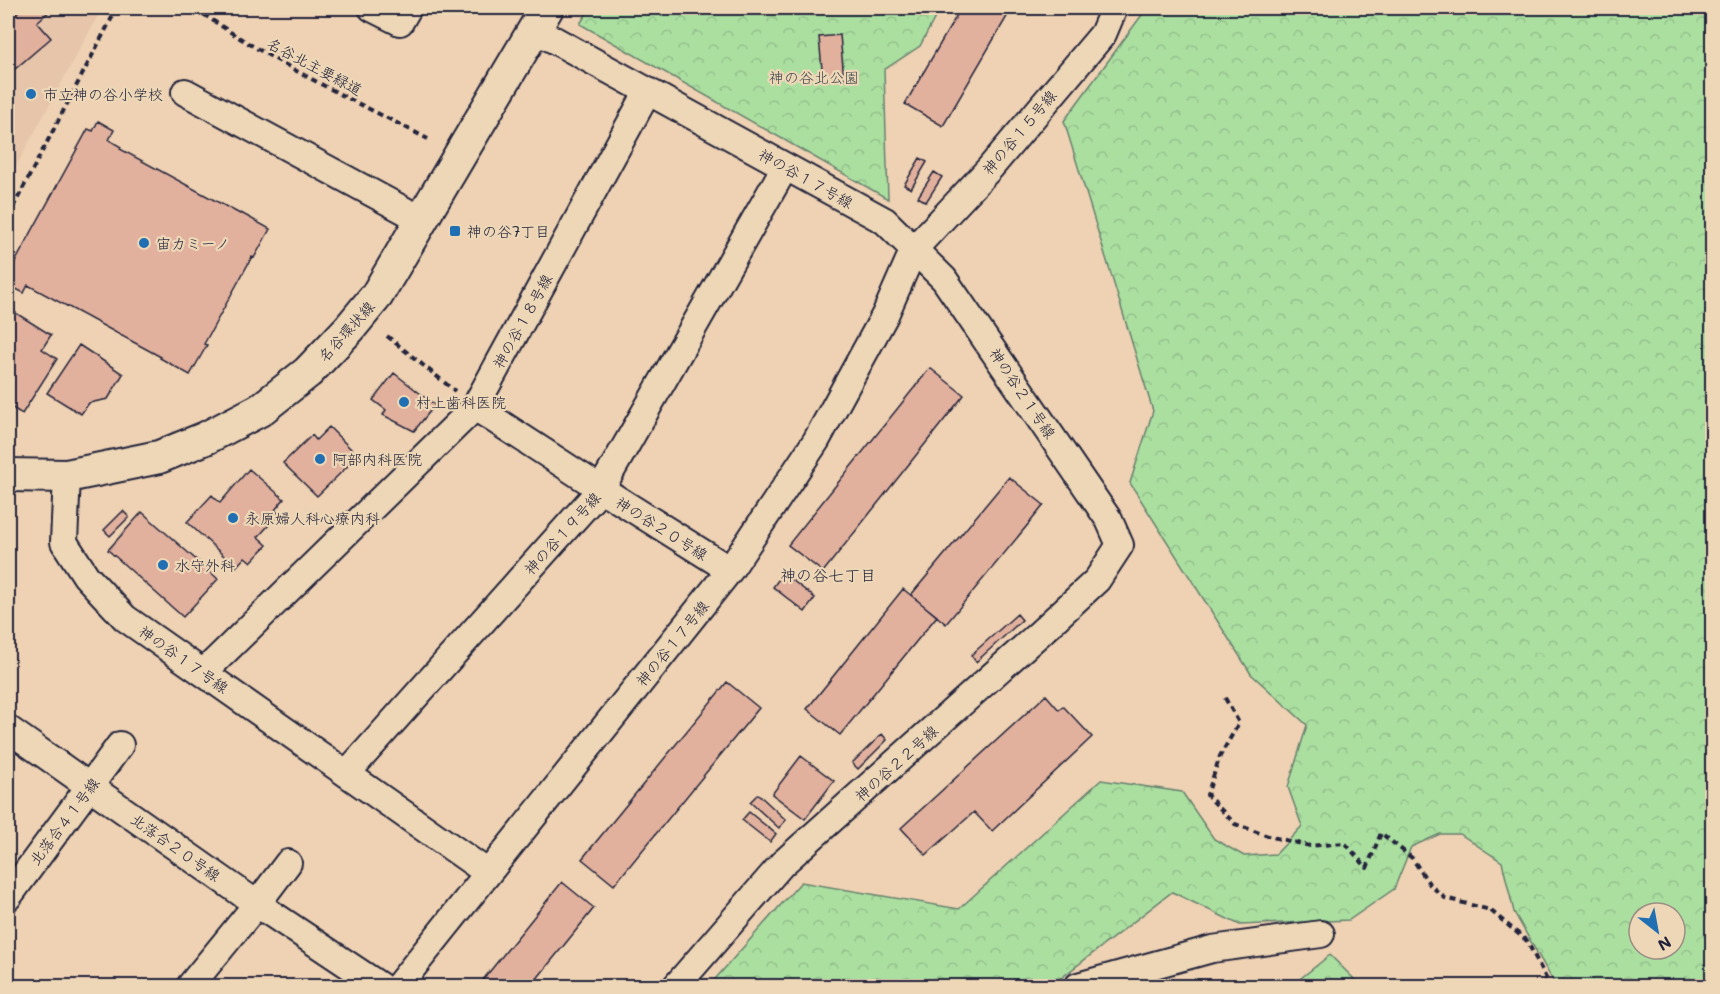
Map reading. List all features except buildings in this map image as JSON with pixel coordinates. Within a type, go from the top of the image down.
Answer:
[{"type":"street","points":[[372,8],[400,22],[408,8]]},
{"type":"street","name":"神の谷１５号線","points":[[914,249],[990,168],[1103,33],[1114,8]]},
{"type":"street","name":"神の谷１７号線","points":[[67,476],[64,542],[86,576],[125,618],[488,873],[730,570],[816,441],[885,315],[914,249],[885,221],[648,91],[542,19]]},
{"type":"street","name":"名谷環状線","points":[[8,475],[67,476],[159,457],[206,438],[260,410],[309,372],[349,330],[377,296],[542,19]]},
{"type":"street","name":"神の谷１８号線","points":[[204,672],[475,407],[648,91]]},
{"type":"street","points":[[185,92],[422,220]]},
{"type":"street","name":"神の谷１９号線","points":[[347,773],[601,489],[785,167]]},
{"type":"street","name":"神の谷２１号線","points":[[914,249],[944,279],[1109,520],[1120,545]]},
{"type":"street","name":"神の谷２０号線","points":[[475,407],[730,570]]},
{"type":"street","name":"神の谷２２号線","points":[[676,987],[782,864],[1097,580],[1120,545]]},
{"type":"street","name":"北落合２０号線","points":[[8,729],[257,904],[380,987]]},
{"type":"street","name":"北落合４１号線","points":[[8,897],[120,745]]},
{"type":"street","points":[[190,987],[288,863]]},
{"type":"street","points":[[398,987],[488,873]]},
{"type":"street","points":[[1078,987],[1212,949],[1322,934]]},
{"type":"path","points":[[8,217],[117,8]]},
{"type":"path","name":"名谷北主要緑道","points":[[195,8],[277,60],[428,139]]},
{"type":"path","points":[[387,336],[475,407]]},
{"type":"path","points":[[1225,698],[1239,723],[1220,756],[1208,795],[1235,824],[1268,836],[1310,846],[1345,843],[1367,868],[1381,833],[1412,858],[1430,885],[1445,898],[1490,910],[1527,941],[1550,987]]},
{"type":"shaded area","name":"市立神の谷小学校","points":[[8,8],[102,8],[8,181]]},
{"type":"green space","name":"神の谷北公園","points":[[590,8],[940,8],[920,46],[884,70],[888,199],[580,24]]},
{"type":"green space","points":[[1147,8],[1712,8],[1712,986],[1556,986],[1514,912],[1502,862],[1460,834],[1440,834],[1411,847],[1394,889],[1349,920],[1240,925],[1172,892],[1061,978],[1042,986],[709,986],[801,882],[959,909],[1101,780],[1182,792],[1214,839],[1244,856],[1276,854],[1302,826],[1288,787],[1307,725],[1251,674],[1130,483],[1153,411],[1064,121]]},
{"type":"green space","points":[[1330,955],[1361,986],[1291,986]]},
{"type":"place","name":"市立神の谷小学校","points":[[31,94]]},
{"type":"place","name":"神の谷7丁目","points":[[455,231]]},
{"type":"place","name":"宙カミーノ","points":[[144,243]]},
{"type":"place","name":"村上歯科医院","points":[[404,402]]},
{"type":"place","name":"阿部内科医院","points":[[320,459]]},
{"type":"place","name":"永原婦人科心療内科","points":[[233,518]]},
{"type":"place","name":"水守外科","points":[[163,565]]},
{"type":"district","name":"神の谷七丁目","points":[[828,574]]}]
